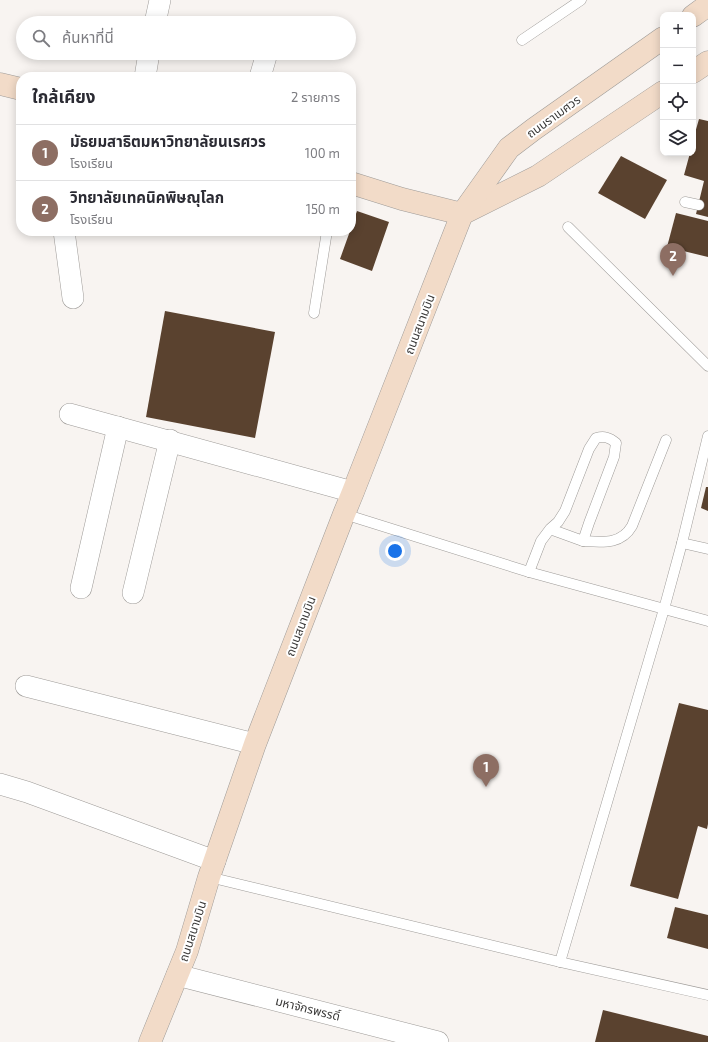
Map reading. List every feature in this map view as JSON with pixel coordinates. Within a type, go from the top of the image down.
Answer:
[{"type":"street","points":[[157,16],[160,0]]},
{"type":"street","points":[[696,14],[708,6]]},
{"type":"street","name":"ถนนราเมศวร","points":[[462,214],[509,148],[660,40]]},
{"type":"street","points":[[146,72],[148,60]]},
{"type":"street","points":[[261,72],[265,60]]},
{"type":"street","points":[[696,70],[708,62]]},
{"type":"street","points":[[0,84],[16,88]]},
{"type":"street","points":[[356,185],[462,214],[538,176],[660,94]]},
{"type":"street","name":"ถนนสนามบิน","points":[[150,1042],[186,951],[212,869],[255,744],[462,214]]},
{"type":"street","points":[[65,236],[73,298]]},
{"type":"street","points":[[70,414],[170,440],[353,492]]},
{"type":"street","points":[[81,588],[118,427]]},
{"type":"street","points":[[133,593],[170,440]]},
{"type":"street","points":[[26,686],[255,744]]},
{"type":"street","points":[[0,784],[27,792],[212,869]]},
{"type":"street","name":"มหาจักรพรรดิ์","points":[[177,975],[438,1042]]},
{"type":"lane","points":[[522,40],[581,0]]},
{"type":"lane","points":[[685,202],[699,205]]},
{"type":"lane","points":[[568,227],[708,366]]},
{"type":"lane","points":[[314,313],[326,236]]},
{"type":"lane","points":[[529,572],[541,541],[550,529],[558,522],[565,511],[589,448],[596,438],[603,436],[612,439],[616,443],[616,449],[588,523],[583,541]]},
{"type":"lane","points":[[560,962],[664,609],[708,436]]},
{"type":"lane","points":[[550,529],[583,541],[606,542],[617,539],[629,531],[666,440]]},
{"type":"lane","points":[[344,514],[529,572],[708,621]]},
{"type":"lane","points":[[682,543],[708,549]]},
{"type":"lane","points":[[212,869],[560,962],[708,995]]},
{"type":"building","points":[[699,119],[708,121],[708,217],[696,214],[704,181],[684,175],[689,156],[696,156],[696,130]]},
{"type":"building","points":[[621,156],[667,180],[645,219],[598,193]]},
{"type":"building","points":[[357,211],[389,222],[372,271],[340,259],[348,236],[356,236]]},
{"type":"building","points":[[676,213],[708,221],[708,257],[667,247]]},
{"type":"building","points":[[165,311],[275,332],[255,438],[146,417]]},
{"type":"building","points":[[706,487],[708,487],[708,511],[701,508]]},
{"type":"building","points":[[679,703],[708,710],[708,824],[707,829],[698,826],[678,899],[630,886]]},
{"type":"building","points":[[675,907],[708,915],[708,949],[667,938]]},
{"type":"building","points":[[603,1010],[708,1036],[708,1042],[595,1042]]},
{"type":"place","name":"วิทยาลัยเทคนิคพิษณุโลก","points":[[673,276]]},
{"type":"place","name":"มัธยมสาธิตมหาวิทยาลัยนเรศวร","points":[[486,787]]}]
